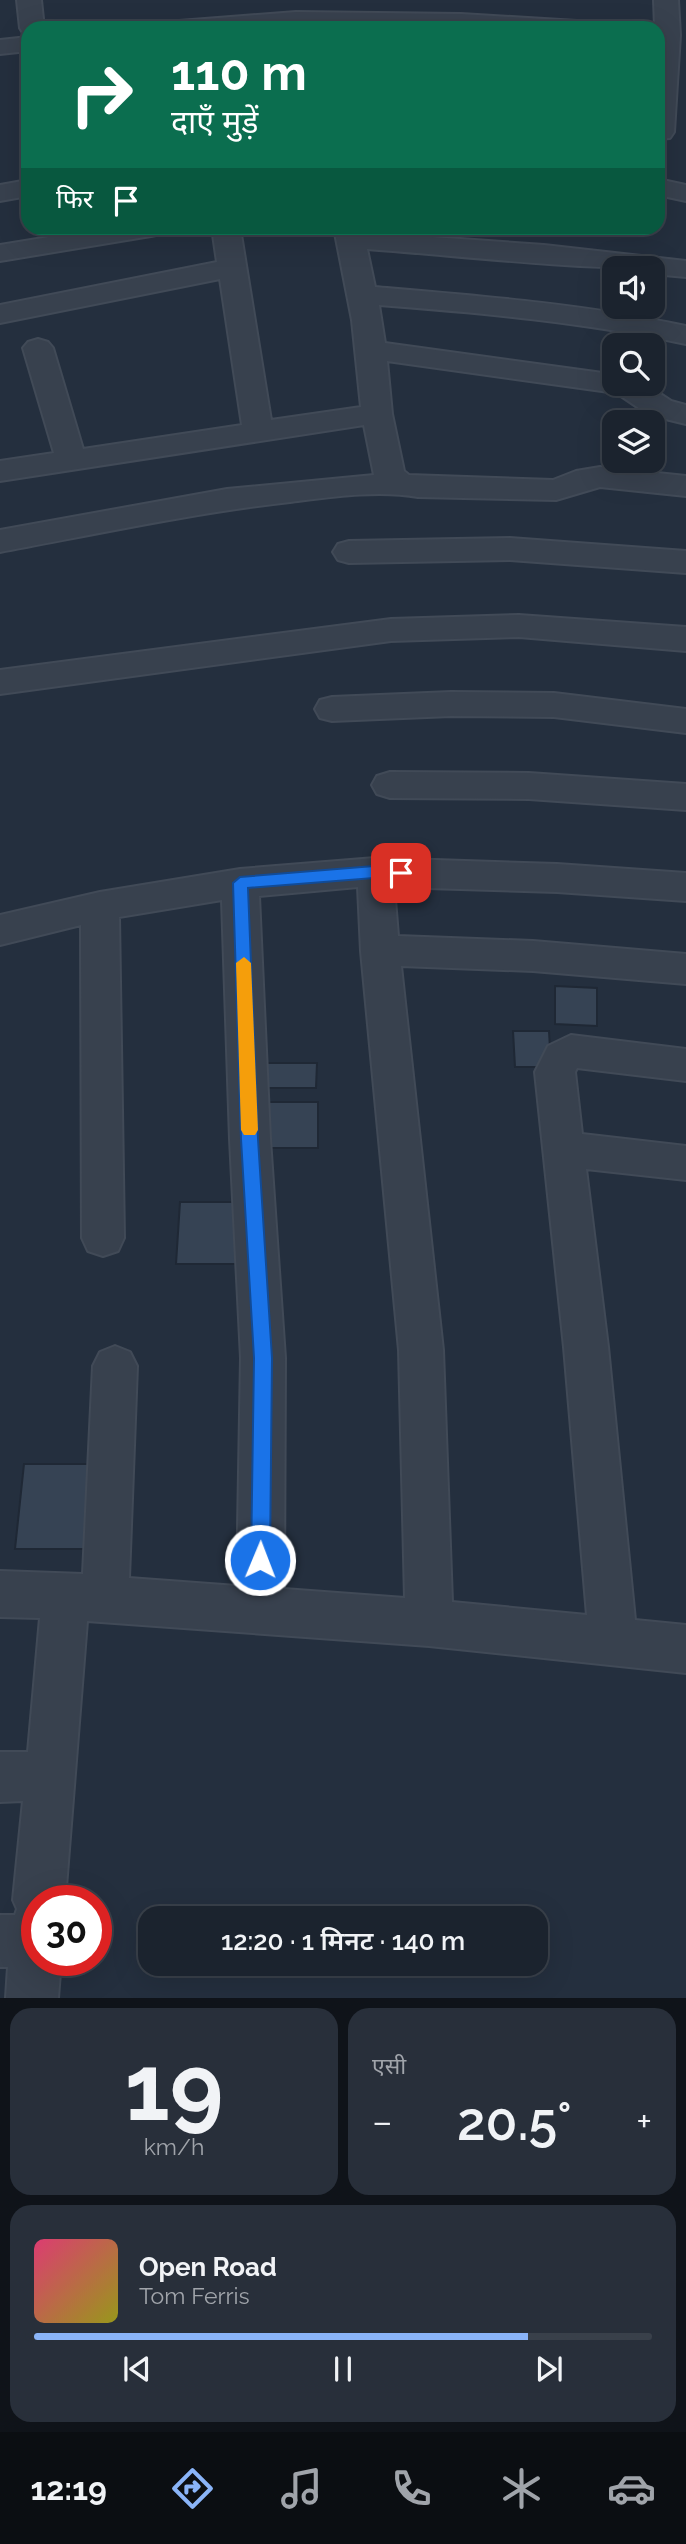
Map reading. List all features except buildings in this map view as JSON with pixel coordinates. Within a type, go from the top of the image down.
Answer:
[{"type":"street","points":[[29,0],[31,21]]},
{"type":"street","points":[[664,21],[666,0]]},
{"type":"street","points":[[0,47],[21,45]]},
{"type":"street","points":[[665,102],[668,132]]},
{"type":"street","points":[[665,188],[686,193]]},
{"type":"street","points":[[0,193],[21,189]]},
{"type":"street","points":[[0,253],[109,235]]},
{"type":"street","points":[[227,235],[258,431]]},
{"type":"street","points":[[349,235],[363,295],[372,350],[377,414],[389,475],[400,484]]},
{"type":"street","points":[[359,235],[686,268]]},
{"type":"street","points":[[0,314],[232,268]]},
{"type":"street","points":[[363,295],[538,309],[616,320],[686,335]]},
{"type":"street","points":[[38,348],[71,459]]},
{"type":"street","points":[[372,350],[610,383],[632,388],[660,408],[686,415]]},
{"type":"street","points":[[0,471],[377,414]]},
{"type":"street","points":[[0,541],[227,499],[323,488],[400,484],[418,487],[556,490],[587,478],[600,477],[686,486]]},
{"type":"street","points":[[348,552],[510,549],[686,562]]},
{"type":"street","points":[[0,682],[391,630],[519,626],[686,639]]},
{"type":"street","points":[[332,709],[451,704],[554,705],[686,721]]},
{"type":"street","points":[[390,785],[528,786],[686,797]]},
{"type":"street","points":[[374,872],[421,1350],[429,1623]]},
{"type":"street","points":[[0,930],[100,906],[240,883],[374,872],[557,878],[686,887]]},
{"type":"street","points":[[240,883],[250,1139],[263,1358],[260,1611]]},
{"type":"street","points":[[100,906],[103,1238]]},
{"type":"street","points":[[380,951],[479,952],[599,959],[686,969]]},
{"type":"street","points":[[613,1642],[586,1347],[555,1072],[564,1055],[571,1051],[686,1065]]},
{"type":"street","points":[[564,1150],[686,1163]]},
{"type":"street","points":[[34,1885],[50,1776],[86,1597],[115,1366]]},
{"type":"street","points":[[0,1594],[86,1597],[429,1623],[686,1649]]},
{"type":"street","points":[[0,1777],[50,1776]]},
{"type":"street","points":[[31,1976],[32,1998]]},
{"type":"slow traffic","points":[[244,963],[249,1130]]},
{"type":"route","points":[[260,1560],[263,1358],[250,1139],[240,883],[374,872],[401,873]]}]
